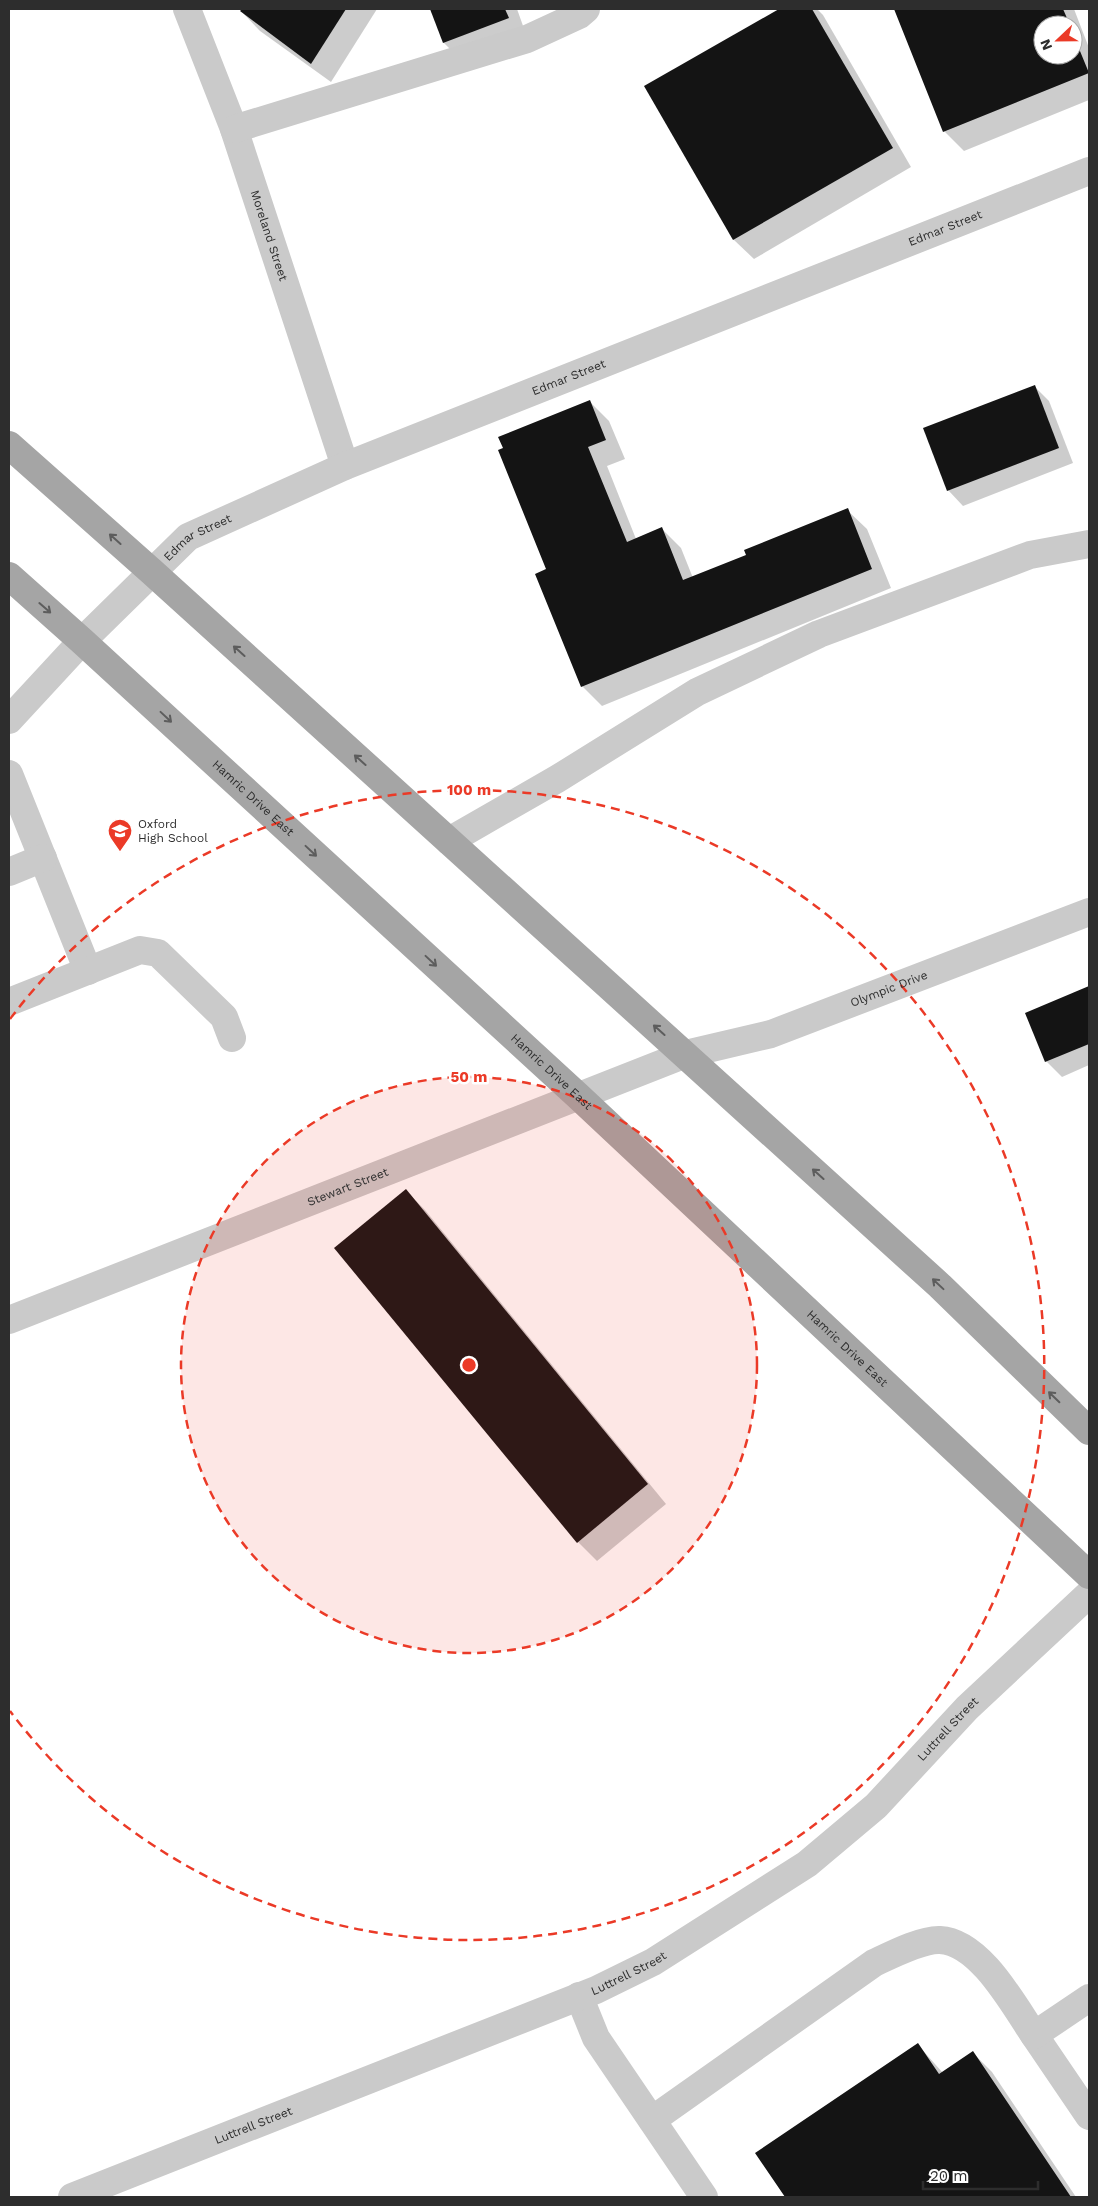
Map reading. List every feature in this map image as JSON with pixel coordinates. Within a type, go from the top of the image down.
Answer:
[{"type":"main road","points":[[9,445],[686,1054],[940,1286],[1089,1431]]},
{"type":"main road","name":"Hamric Drive East","points":[[9,576],[82,640],[578,1096],[1089,1575]]},
{"type":"street","name":"Moreland Street","points":[[187,9],[234,129],[345,466]]},
{"type":"street","points":[[234,129],[528,39],[579,15],[586,9]]},
{"type":"street","name":"Edmar Street","points":[[9,720],[82,640],[188,537],[345,466],[1089,171]]},
{"type":"street","points":[[449,841],[556,779],[697,692],[819,634],[1030,555],[1089,544]]},
{"type":"street","points":[[9,774],[88,971]]},
{"type":"street","points":[[9,872],[43,858]]},
{"type":"street","name":"Olympic Drive","points":[[686,1054],[771,1034],[1089,912]]},
{"type":"street","points":[[9,1002],[140,950],[158,953],[224,1017],[232,1038]]},
{"type":"street","name":"Stewart Street","points":[[11,1312],[686,1054]]},
{"type":"street","name":"Luttrell Street","points":[[72,2197],[579,1996],[653,1962],[807,1864],[876,1806],[967,1708],[1089,1594]]},
{"type":"street","points":[[652,2120],[874,1963],[909,1947],[939,1940],[962,1946],[986,1967],[1089,2116]]},
{"type":"street","points":[[579,1996],[596,2038],[704,2197]]},
{"type":"street","points":[[1034,2035],[1089,1998]]},
{"type":"building","points":[[242,9],[346,9],[311,64],[240,11]]},
{"type":"building","points":[[430,9],[505,9],[509,18],[443,43]]},
{"type":"building","points":[[779,9],[812,9],[893,148],[733,240],[644,86]]},
{"type":"building","points":[[894,9],[1063,9],[1066,15],[1033,15],[1033,65],[1083,65],[1083,58],[1089,73],[943,132]]},
{"type":"building","points":[[1035,385],[1059,448],[947,491],[923,428]]},
{"type":"building","points":[[590,400],[606,440],[588,447],[627,542],[662,527],[683,580],[746,555],[744,550],[848,508],[872,569],[581,687],[535,574],[546,569],[498,450],[503,448],[498,437]]},
{"type":"building","points":[[1089,986],[1089,1044],[1045,1062],[1025,1013]]},
{"type":"building","points":[[406,1189],[648,1484],[577,1543],[334,1248]]},
{"type":"building","points":[[918,2043],[939,2074],[973,2051],[1071,2197],[785,2197],[755,2153]]},
{"type":"place","name":"Oxford High School","points":[[120,852]]}]
